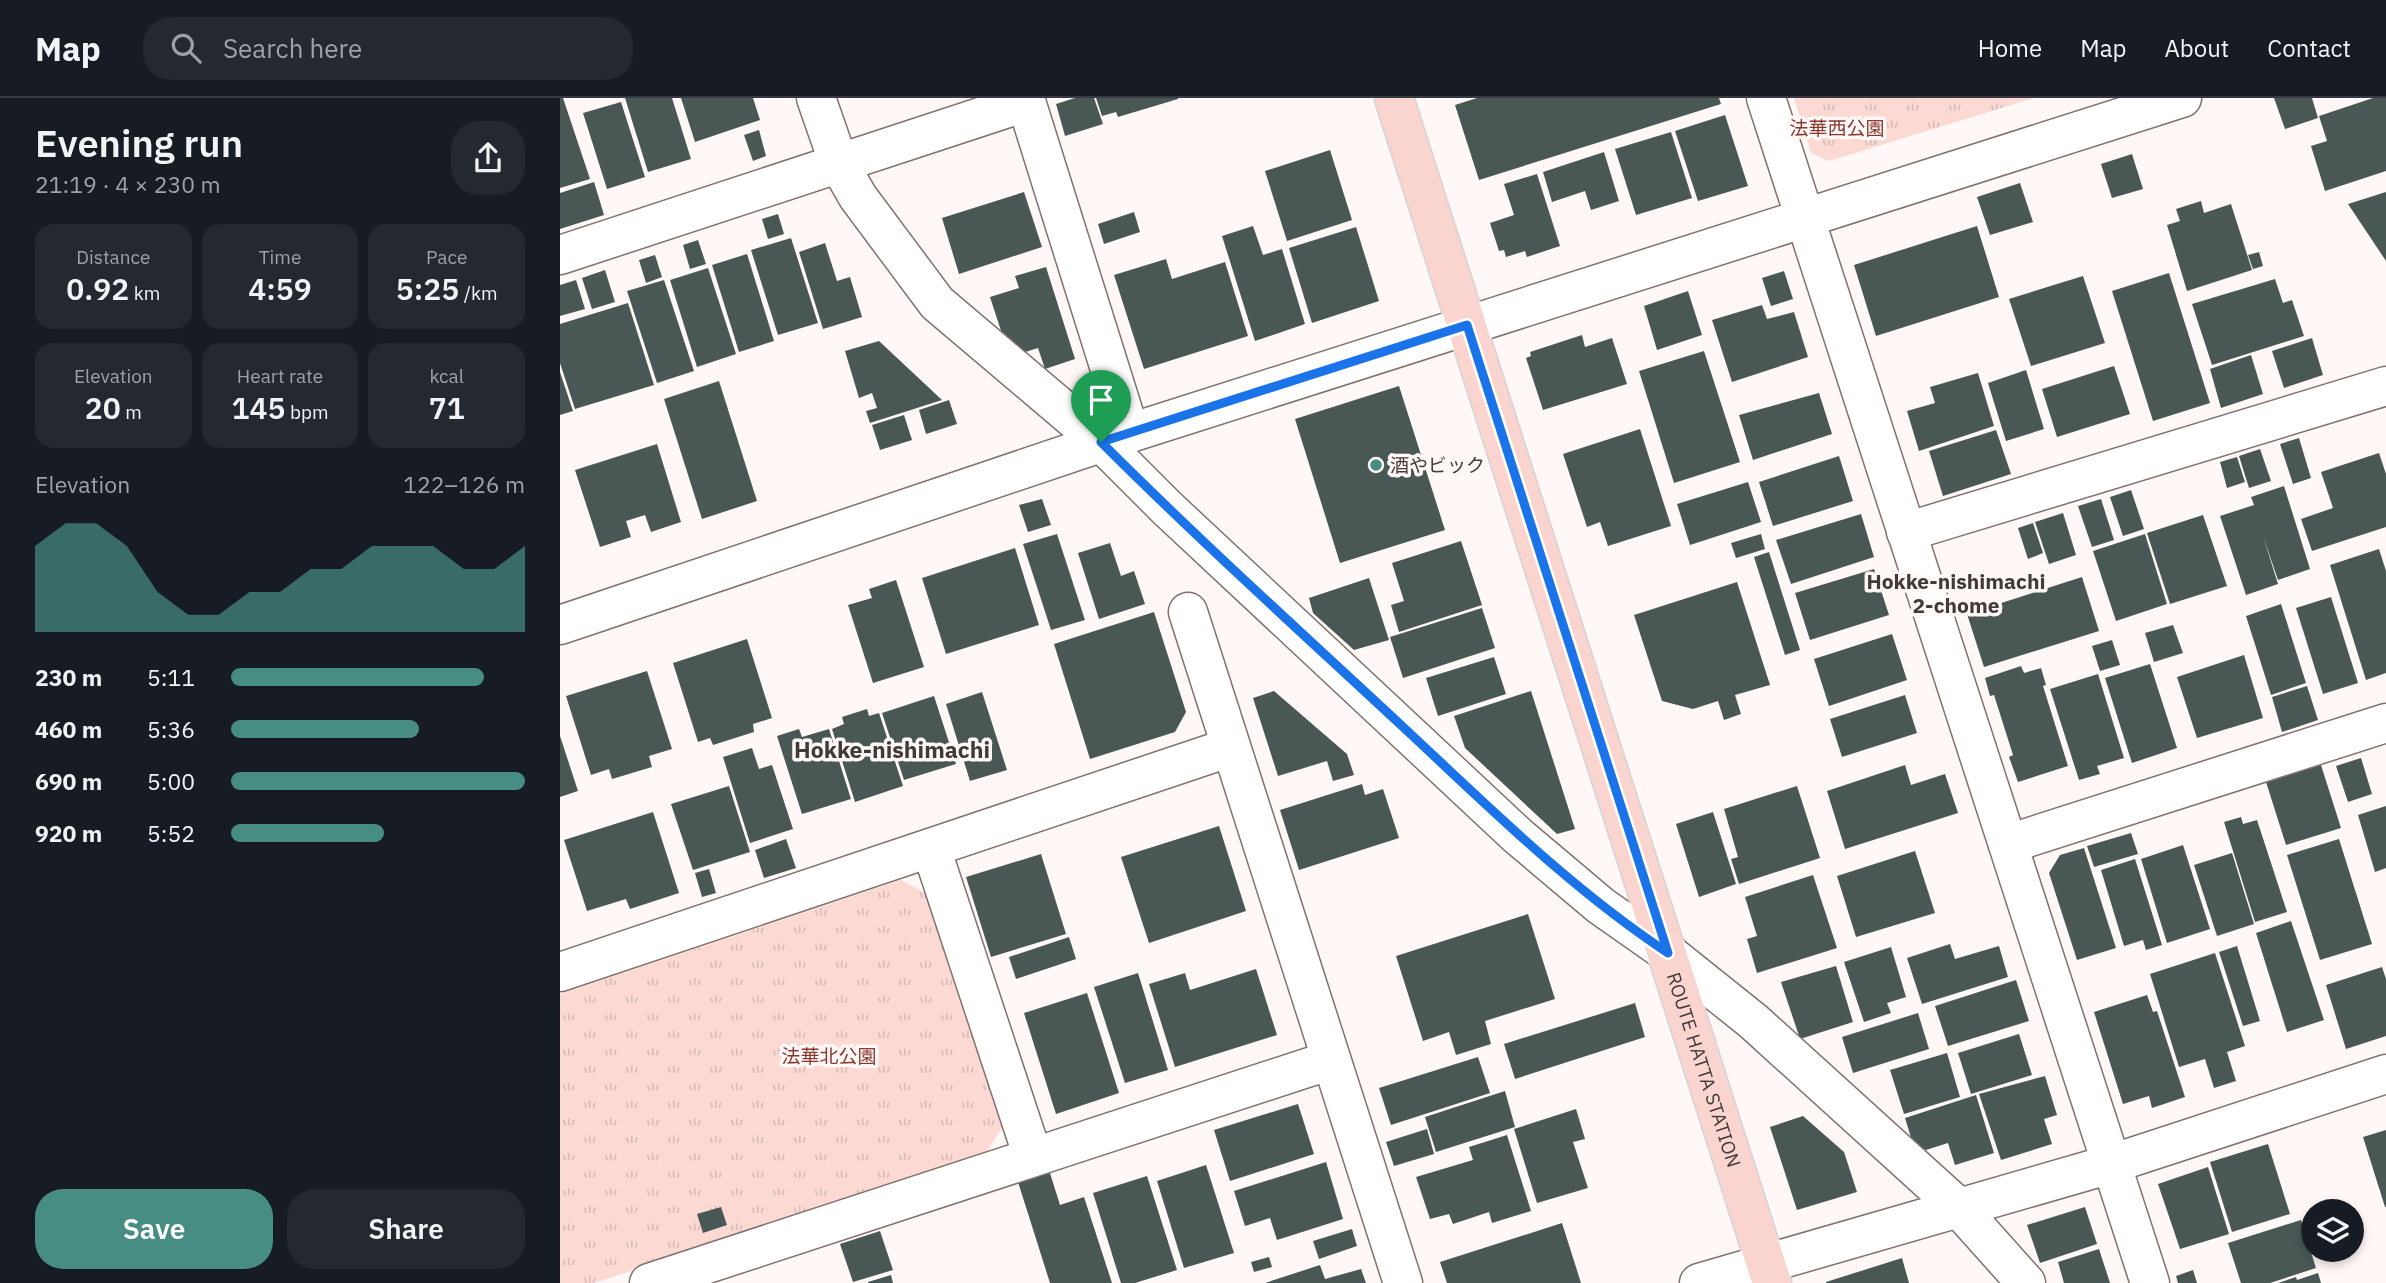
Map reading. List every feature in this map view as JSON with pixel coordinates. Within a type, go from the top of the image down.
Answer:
[{"type":"main road","name":"ROUTE HATTA STATION","points":[[1394,98],[1768,1272]]},
{"type":"street","points":[[816,98],[839,164],[858,197],[937,303],[1116,438],[1167,508],[1518,836],[1601,906],[1668,953],[1753,1021],[1958,1207],[2026,1283]]},
{"type":"street","points":[[1766,98],[2150,1283]]},
{"type":"street","points":[[560,255],[1025,100],[1116,438]]},
{"type":"street","points":[[560,625],[1116,438],[2167,100]]},
{"type":"street","points":[[1906,532],[2386,386]]},
{"type":"street","points":[[1188,612],[1403,1283]]},
{"type":"street","points":[[2008,844],[2386,723]]},
{"type":"street","points":[[560,972],[1231,747]]},
{"type":"street","points":[[931,848],[1033,1157]]},
{"type":"street","points":[[649,1283],[1331,1060]]},
{"type":"street","points":[[1699,1283],[1768,1272],[1958,1207],[2111,1164],[2386,1074]]},
{"type":"green space","name":"法華西公園","points":[[1794,98],[2034,98],[1829,161],[1811,153]]},
{"type":"green space","name":"法華北公園","points":[[901,880],[931,896],[1005,1123],[984,1156],[594,1283],[560,1283],[560,994]]},
{"type":"building","points":[[560,98],[563,98],[590,179],[560,188]]},
{"type":"building","points":[[625,98],[672,98],[691,159],[648,172]]},
{"type":"building","points":[[681,98],[753,98],[760,120],[695,142]]},
{"type":"building","points":[[1075,98],[1094,98],[1103,124],[1065,136],[1056,104]]},
{"type":"building","points":[[1096,98],[1178,99],[1118,117],[1116,112],[1102,116]]},
{"type":"building","points":[[1477,98],[1719,98],[1721,104],[1479,180],[1455,105]]},
{"type":"building","points":[[2274,98],[2312,98],[2318,118],[2285,129]]},
{"type":"building","points":[[2373,98],[2386,98],[2386,171],[2325,191],[2311,146],[2327,141],[2319,116]]},
{"type":"building","points":[[621,102],[645,177],[607,189],[583,113]]},
{"type":"building","points":[[1725,115],[1748,186],[1698,201],[1675,131]]},
{"type":"building","points":[[759,130],[766,156],[753,161],[744,135]]},
{"type":"building","points":[[1671,132],[1692,198],[1636,215],[1615,149]]},
{"type":"building","points":[[1330,150],[1352,220],[1287,241],[1265,171]]},
{"type":"building","points":[[1604,152],[1619,201],[1591,210],[1585,191],[1552,202],[1543,172]]},
{"type":"building","points":[[2132,154],[2143,189],[2112,198],[2101,164]]},
{"type":"building","points":[[1537,174],[1560,246],[1527,257],[1525,251],[1506,257],[1504,250],[1499,251],[1490,223],[1514,215],[1504,184]]},
{"type":"building","points":[[594,182],[604,215],[560,229],[560,193]]},
{"type":"building","points":[[2020,183],[2033,222],[1990,235],[1977,197]]},
{"type":"building","points":[[1024,192],[1042,247],[959,274],[942,218]]},
{"type":"building","points":[[2386,192],[2386,261],[2348,204]]},
{"type":"building","points":[[2201,201],[2204,213],[2231,204],[2252,270],[2187,291],[2167,225],[2180,221],[2176,209]]},
{"type":"building","points":[[1134,212],[1140,232],[1104,244],[1098,224]]},
{"type":"building","points":[[778,214],[784,234],[768,239],[762,219]]},
{"type":"building","points":[[1253,226],[1263,255],[1282,249],[1305,324],[1255,341],[1222,236]]},
{"type":"building","points":[[1977,226],[1999,297],[1876,336],[1854,265]]},
{"type":"building","points":[[1356,227],[1379,301],[1312,323],[1289,248]]},
{"type":"building","points":[[791,238],[818,323],[778,335],[751,250]]},
{"type":"building","points":[[698,240],[706,264],[690,269],[683,245]]},
{"type":"building","points":[[825,243],[837,281],[850,277],[862,317],[823,329],[799,252]]},
{"type":"building","points":[[2259,252],[2263,266],[2253,269],[2248,255]]},
{"type":"building","points":[[747,254],[774,341],[739,352],[712,265]]},
{"type":"building","points":[[655,255],[662,277],[646,283],[639,260]]},
{"type":"building","points":[[1166,259],[1172,279],[1225,262],[1248,336],[1144,369],[1114,275]]},
{"type":"building","points":[[1046,267],[1075,359],[1045,369],[1038,348],[1016,355],[1010,338],[1004,340],[990,297],[1019,288],[1015,276]]},
{"type":"building","points":[[708,268],[736,354],[697,367],[670,280]]},
{"type":"building","points":[[605,270],[615,302],[592,309],[582,278]]},
{"type":"building","points":[[1784,271],[1793,299],[1771,306],[1762,278]]},
{"type":"building","points":[[2169,273],[2210,403],[2153,421],[2112,291]]},
{"type":"building","points":[[2083,276],[2105,343],[2031,366],[2009,299]]},
{"type":"building","points":[[2275,279],[2283,303],[2292,300],[2304,336],[2212,365],[2192,304]]},
{"type":"building","points":[[576,280],[585,309],[560,316],[560,285]]},
{"type":"building","points":[[664,280],[694,371],[657,383],[627,291]]},
{"type":"building","points":[[1688,291],[1702,335],[1657,350],[1644,306]]},
{"type":"building","points":[[628,303],[654,385],[575,409],[560,363],[560,324]]},
{"type":"building","points":[[1762,305],[1767,319],[1794,312],[1808,357],[1732,382],[1712,320]]},
{"type":"building","points":[[1582,335],[1585,347],[1612,338],[1627,384],[1543,410],[1526,358],[1531,356],[1530,352]]},
{"type":"building","points":[[2312,338],[2323,375],[2284,388],[2272,351]]},
{"type":"building","points":[[879,341],[942,400],[870,423],[866,411],[877,408],[872,393],[859,398],[845,351]]},
{"type":"building","points":[[1704,351],[1740,462],[1674,483],[1639,371]]},
{"type":"building","points":[[2251,355],[2263,394],[2221,408],[2210,369]]},
{"type":"building","points":[[2114,366],[2130,414],[2057,437],[2042,389]]},
{"type":"building","points":[[2026,370],[2044,429],[2006,441],[1988,383]]},
{"type":"building","points":[[560,372],[573,411],[560,415]]},
{"type":"building","points":[[1978,373],[1994,426],[1919,451],[1907,411],[1935,403],[1930,387]]},
{"type":"building","points":[[719,381],[757,501],[702,519],[664,399]]},
{"type":"building","points":[[1399,386],[1445,530],[1340,563],[1295,419]]},
{"type":"building","points":[[1819,393],[1832,434],[1753,460],[1739,415]]},
{"type":"building","points":[[949,400],[957,424],[926,434],[919,410]]},
{"type":"building","points":[[904,415],[912,440],[880,450],[872,425]]},
{"type":"building","points":[[1640,429],[1671,526],[1608,546],[1600,522],[1587,527],[1563,454]]},
{"type":"building","points":[[1996,430],[2011,474],[1943,496],[1929,451]]},
{"type":"building","points":[[2299,438],[2311,478],[2293,484],[2280,444]]},
{"type":"building","points":[[657,444],[681,522],[651,532],[645,515],[626,521],[631,537],[600,547],[575,470]]},
{"type":"building","points":[[2260,449],[2271,481],[2249,488],[2239,456]]},
{"type":"building","points":[[2379,453],[2386,474],[2386,527],[2312,551],[2301,519],[2333,508],[2321,472]]},
{"type":"building","points":[[1839,456],[1853,501],[1773,526],[1759,482]]},
{"type":"building","points":[[2237,457],[2245,482],[2227,488],[2220,462]]},
{"type":"building","points":[[1748,482],[1761,522],[1690,545],[1677,504]]},
{"type":"building","points":[[2284,486],[2310,569],[2278,580],[2263,536],[2278,584],[2246,595],[2220,516],[2254,505],[2251,497]]},
{"type":"building","points":[[2131,490],[2144,529],[2123,536],[2110,497]]},
{"type":"building","points":[[1042,499],[1051,525],[1028,532],[1019,505]]},
{"type":"building","points":[[2101,499],[2114,540],[2092,547],[2078,506]]},
{"type":"building","points":[[2063,513],[2076,555],[2049,564],[2035,522]]},
{"type":"building","points":[[1861,514],[1874,557],[1791,584],[1776,540]]},
{"type":"building","points":[[2203,515],[2227,586],[2170,604],[2147,533]]},
{"type":"building","points":[[2033,523],[2043,553],[2028,559],[2018,528]]},
{"type":"building","points":[[1057,534],[1085,620],[1051,630],[1023,544]]},
{"type":"building","points":[[1761,534],[1765,549],[1736,558],[1731,543]]},
{"type":"building","points":[[2145,534],[2167,604],[2116,621],[2093,551]]},
{"type":"building","points":[[1461,541],[1482,605],[1399,632],[1391,605],[1404,601],[1392,563]]},
{"type":"building","points":[[1110,543],[1121,576],[1134,571],[1145,604],[1099,619],[1078,553]]},
{"type":"building","points":[[1015,548],[1039,625],[946,654],[922,578]]},
{"type":"building","points":[[2379,549],[2386,571],[2386,673],[2366,680],[2330,565]]},
{"type":"building","points":[[1769,552],[1800,650],[1785,655],[1754,557]]},
{"type":"building","points":[[1874,569],[1889,615],[1810,640],[1795,593]]},
{"type":"building","points":[[2082,577],[2099,631],[1984,667],[1967,614]]},
{"type":"building","points":[[1369,578],[1389,640],[1354,650],[1313,613],[1309,598]]},
{"type":"building","points":[[896,580],[924,667],[873,683],[848,605],[872,598],[869,589]]},
{"type":"building","points":[[1737,582],[1770,685],[1735,695],[1741,714],[1724,720],[1718,701],[1693,709],[1662,701],[1634,615]]},
{"type":"building","points":[[2331,597],[2358,683],[2323,694],[2296,608]]},
{"type":"building","points":[[2281,604],[2306,683],[2271,695],[2246,616]]},
{"type":"building","points":[[1482,608],[1495,648],[1403,678],[1390,637]]},
{"type":"building","points":[[1154,612],[1186,712],[1175,732],[1090,759],[1054,644]]},
{"type":"building","points":[[2173,625],[2183,653],[2154,662],[2145,633]]},
{"type":"building","points":[[1892,634],[1907,680],[1829,706],[1814,659]]},
{"type":"building","points":[[747,639],[772,718],[753,724],[754,732],[713,745],[710,738],[698,742],[673,663]]},
{"type":"building","points":[[2112,640],[2120,665],[2100,671],[2092,646]]},
{"type":"building","points":[[2244,655],[2263,718],[2197,738],[2177,677]]},
{"type":"building","points":[[1494,657],[1506,694],[1438,716],[1426,678]]},
{"type":"building","points":[[2150,664],[2177,748],[2132,763],[2105,678]]},
{"type":"building","points":[[2021,666],[2024,673],[2041,668],[2046,685],[2043,686],[2068,766],[2018,782],[2009,757],[2013,755],[1994,695],[1990,696],[1985,678]]},
{"type":"building","points":[[647,671],[672,749],[649,756],[652,767],[612,779],[609,769],[591,775],[566,696]]},
{"type":"building","points":[[2098,674],[2124,758],[2097,766],[2100,774],[2079,780],[2050,689]]},
{"type":"building","points":[[2307,686],[2318,720],[2282,732],[2272,697]]},
{"type":"building","points":[[1274,691],[1347,754],[1354,775],[1333,781],[1327,761],[1278,776],[1253,698]]},
{"type":"building","points":[[1531,691],[1575,829],[1557,834],[1465,748],[1454,716]]},
{"type":"building","points":[[982,692],[1007,770],[970,781],[946,704]]},
{"type":"building","points":[[1905,695],[1917,733],[1842,757],[1830,719]]},
{"type":"building","points":[[934,696],[956,764],[904,780],[882,713]]},
{"type":"building","points":[[867,709],[869,716],[879,713],[903,786],[855,802],[832,729],[844,724],[842,717]]},
{"type":"building","points":[[799,729],[802,737],[829,729],[851,799],[802,814],[777,736]]},
{"type":"building","points":[[560,736],[578,791],[560,797]]},
{"type":"building","points":[[752,748],[759,769],[772,765],[793,829],[750,843],[723,757]]},
{"type":"building","points":[[2361,758],[2372,794],[2348,802],[2336,766]]},
{"type":"building","points":[[1905,765],[1911,785],[1945,774],[1958,813],[1845,849],[1827,791]]},
{"type":"building","points":[[2321,765],[2341,828],[2286,845],[2266,782]]},
{"type":"building","points":[[1362,784],[1365,795],[1383,789],[1399,838],[1299,870],[1280,810]]},
{"type":"building","points":[[729,786],[750,852],[693,870],[671,804]]},
{"type":"building","points":[[1797,786],[1820,858],[1739,884],[1731,859],[1738,857],[1724,809]]},
{"type":"building","points":[[2386,806],[2386,868],[2375,872],[2358,815]]},
{"type":"building","points":[[653,812],[679,893],[630,909],[626,899],[587,911],[564,840]]},
{"type":"building","points":[[1713,812],[1736,884],[1699,897],[1676,824]]},
{"type":"building","points":[[2241,817],[2243,824],[2257,820],[2287,912],[2255,922],[2224,822]]},
{"type":"building","points":[[1219,826],[1246,911],[1149,943],[1121,857]]},
{"type":"building","points":[[2131,833],[2138,854],[2094,867],[2087,846]]},
{"type":"building","points":[[786,839],[796,868],[764,878],[755,850]]},
{"type":"building","points":[[2339,839],[2372,944],[2320,960],[2287,855]]},
{"type":"building","points":[[2183,845],[2210,929],[2167,943],[2141,859]]},
{"type":"building","points":[[2084,848],[2116,948],[2077,960],[2049,873],[2060,855]]},
{"type":"building","points":[[1915,851],[1935,913],[1856,937],[1837,876]]},
{"type":"building","points":[[2232,853],[2254,924],[2217,936],[2194,865]]},
{"type":"building","points":[[1041,854],[1066,934],[991,957],[966,877]]},
{"type":"building","points":[[2135,859],[2162,945],[2146,950],[2143,940],[2124,946],[2101,870]]},
{"type":"building","points":[[709,869],[716,893],[702,897],[695,873]]},
{"type":"building","points":[[1813,875],[1837,948],[1757,973],[1747,939],[1757,936],[1745,897]]},
{"type":"building","points":[[1528,914],[1555,999],[1485,1021],[1491,1044],[1456,1055],[1449,1032],[1423,1041],[1396,956]]},
{"type":"building","points":[[2291,921],[2324,1020],[2287,1032],[2256,933]]},
{"type":"building","points":[[1069,937],[1076,959],[1016,979],[1009,957]]},
{"type":"building","points":[[1950,944],[1955,959],[1999,946],[2008,977],[1922,1004],[1907,958]]},
{"type":"building","points":[[2237,946],[2260,1021],[2243,1026],[2219,952]]},
{"type":"building","points":[[1891,947],[1906,997],[1887,1003],[1891,1013],[1864,1022],[1844,962]]},
{"type":"building","points":[[2215,953],[2245,1046],[2227,1052],[2236,1081],[2214,1088],[2205,1059],[2179,1067],[2150,974]]},
{"type":"building","points":[[1836,966],[1853,1022],[1800,1039],[1781,982]]},
{"type":"building","points":[[2382,967],[2386,979],[2386,1036],[2346,1049],[2326,985]]},
{"type":"building","points":[[1256,969],[1277,1035],[1175,1067],[1149,984],[1185,973],[1190,990]]},
{"type":"building","points":[[1138,973],[1168,1070],[1125,1083],[1094,987]]},
{"type":"building","points":[[2016,980],[2029,1021],[1948,1046],[1935,1006]]},
{"type":"building","points":[[1087,993],[1119,1093],[1056,1114],[1024,1013]]},
{"type":"building","points":[[2147,995],[2153,1012],[2157,1011],[2185,1097],[2152,1108],[2149,1096],[2123,1104],[2094,1012]]},
{"type":"building","points":[[1635,1003],[1645,1037],[1515,1079],[1504,1044]]},
{"type":"building","points":[[1918,1013],[1929,1049],[1853,1073],[1842,1037]]},
{"type":"building","points":[[2019,1034],[2032,1075],[1971,1094],[1958,1053]]},
{"type":"building","points":[[1947,1053],[1960,1097],[1904,1114],[1890,1070]]},
{"type":"building","points":[[1478,1057],[1490,1093],[1391,1125],[1379,1088]]},
{"type":"building","points":[[2045,1076],[2057,1115],[2044,1119],[2052,1144],[2001,1160],[1979,1094]]},
{"type":"building","points":[[1505,1091],[1515,1127],[1436,1152],[1425,1117]]},
{"type":"building","points":[[1976,1095],[1994,1153],[1955,1165],[1948,1143],[1926,1150],[1913,1144],[1905,1118]]},
{"type":"building","points":[[1298,1104],[1314,1154],[1230,1181],[1214,1130]]},
{"type":"building","points":[[1576,1109],[1585,1139],[1573,1142],[1588,1188],[1537,1203],[1514,1129]]},
{"type":"building","points":[[1803,1116],[1844,1152],[1857,1192],[1797,1210],[1770,1127]]},
{"type":"building","points":[[1427,1129],[1434,1154],[1394,1166],[1386,1142]]},
{"type":"building","points":[[2386,1130],[2386,1207],[2385,1207],[2363,1137]]},
{"type":"building","points":[[1507,1135],[1531,1211],[1492,1223],[1489,1212],[1453,1224],[1449,1214],[1430,1219],[1416,1177],[1473,1160],[1469,1147]]},
{"type":"building","points":[[2268,1144],[2290,1214],[2232,1232],[2210,1162]]},
{"type":"building","points":[[1326,1162],[1343,1219],[1277,1240],[1270,1218],[1245,1226],[1234,1191]]},
{"type":"building","points":[[1206,1165],[1234,1253],[1184,1268],[1157,1181]]},
{"type":"building","points":[[2208,1167],[2229,1234],[2180,1249],[2158,1184]]},
{"type":"building","points":[[1050,1173],[1060,1205],[1084,1197],[1112,1283],[1050,1283],[1018,1182]]},
{"type":"building","points":[[1147,1176],[1177,1270],[1135,1283],[1121,1283],[1093,1193]]},
{"type":"building","points":[[721,1207],[727,1225],[703,1233],[697,1214]]},
{"type":"building","points":[[2085,1207],[2097,1244],[2040,1263],[2027,1225]]},
{"type":"building","points":[[2301,1220],[2301,1262],[2314,1262],[2316,1268],[2270,1283],[2241,1283],[2228,1243]]},
{"type":"building","points":[[1562,1223],[1581,1283],[1447,1283],[1440,1262]]},
{"type":"building","points":[[1352,1229],[1357,1246],[1319,1259],[1313,1241]]},
{"type":"building","points":[[880,1231],[893,1270],[853,1282],[840,1244]]},
{"type":"building","points":[[2099,1249],[2110,1283],[2064,1283],[2058,1262]]},
{"type":"building","points":[[1269,1257],[1272,1267],[1254,1272],[1251,1262]]},
{"type":"building","points":[[1902,1258],[1909,1283],[1826,1283],[1826,1282]]},
{"type":"building","points":[[1320,1265],[1325,1279],[1361,1269],[1366,1283],[1265,1283]]},
{"type":"building","points":[[2193,1270],[2197,1283],[2178,1283],[2176,1276]]},
{"type":"building","points":[[2318,1273],[2321,1283],[2278,1283],[2296,1277],[2297,1280]]},
{"type":"building","points":[[891,1275],[893,1283],[868,1283],[868,1282]]},
{"type":"place","name":"酒やビック","points":[[1376,465]]},
{"type":"district","name":"Hokke-nishimachi 2-chome","points":[[1956,593]]},
{"type":"district","name":"Hokke-nishimachi","points":[[892,749]]},
{"type":"route","points":[[1467,325],[1668,953],[1601,906],[1518,836],[1167,508],[1101,442],[1467,325]]}]
